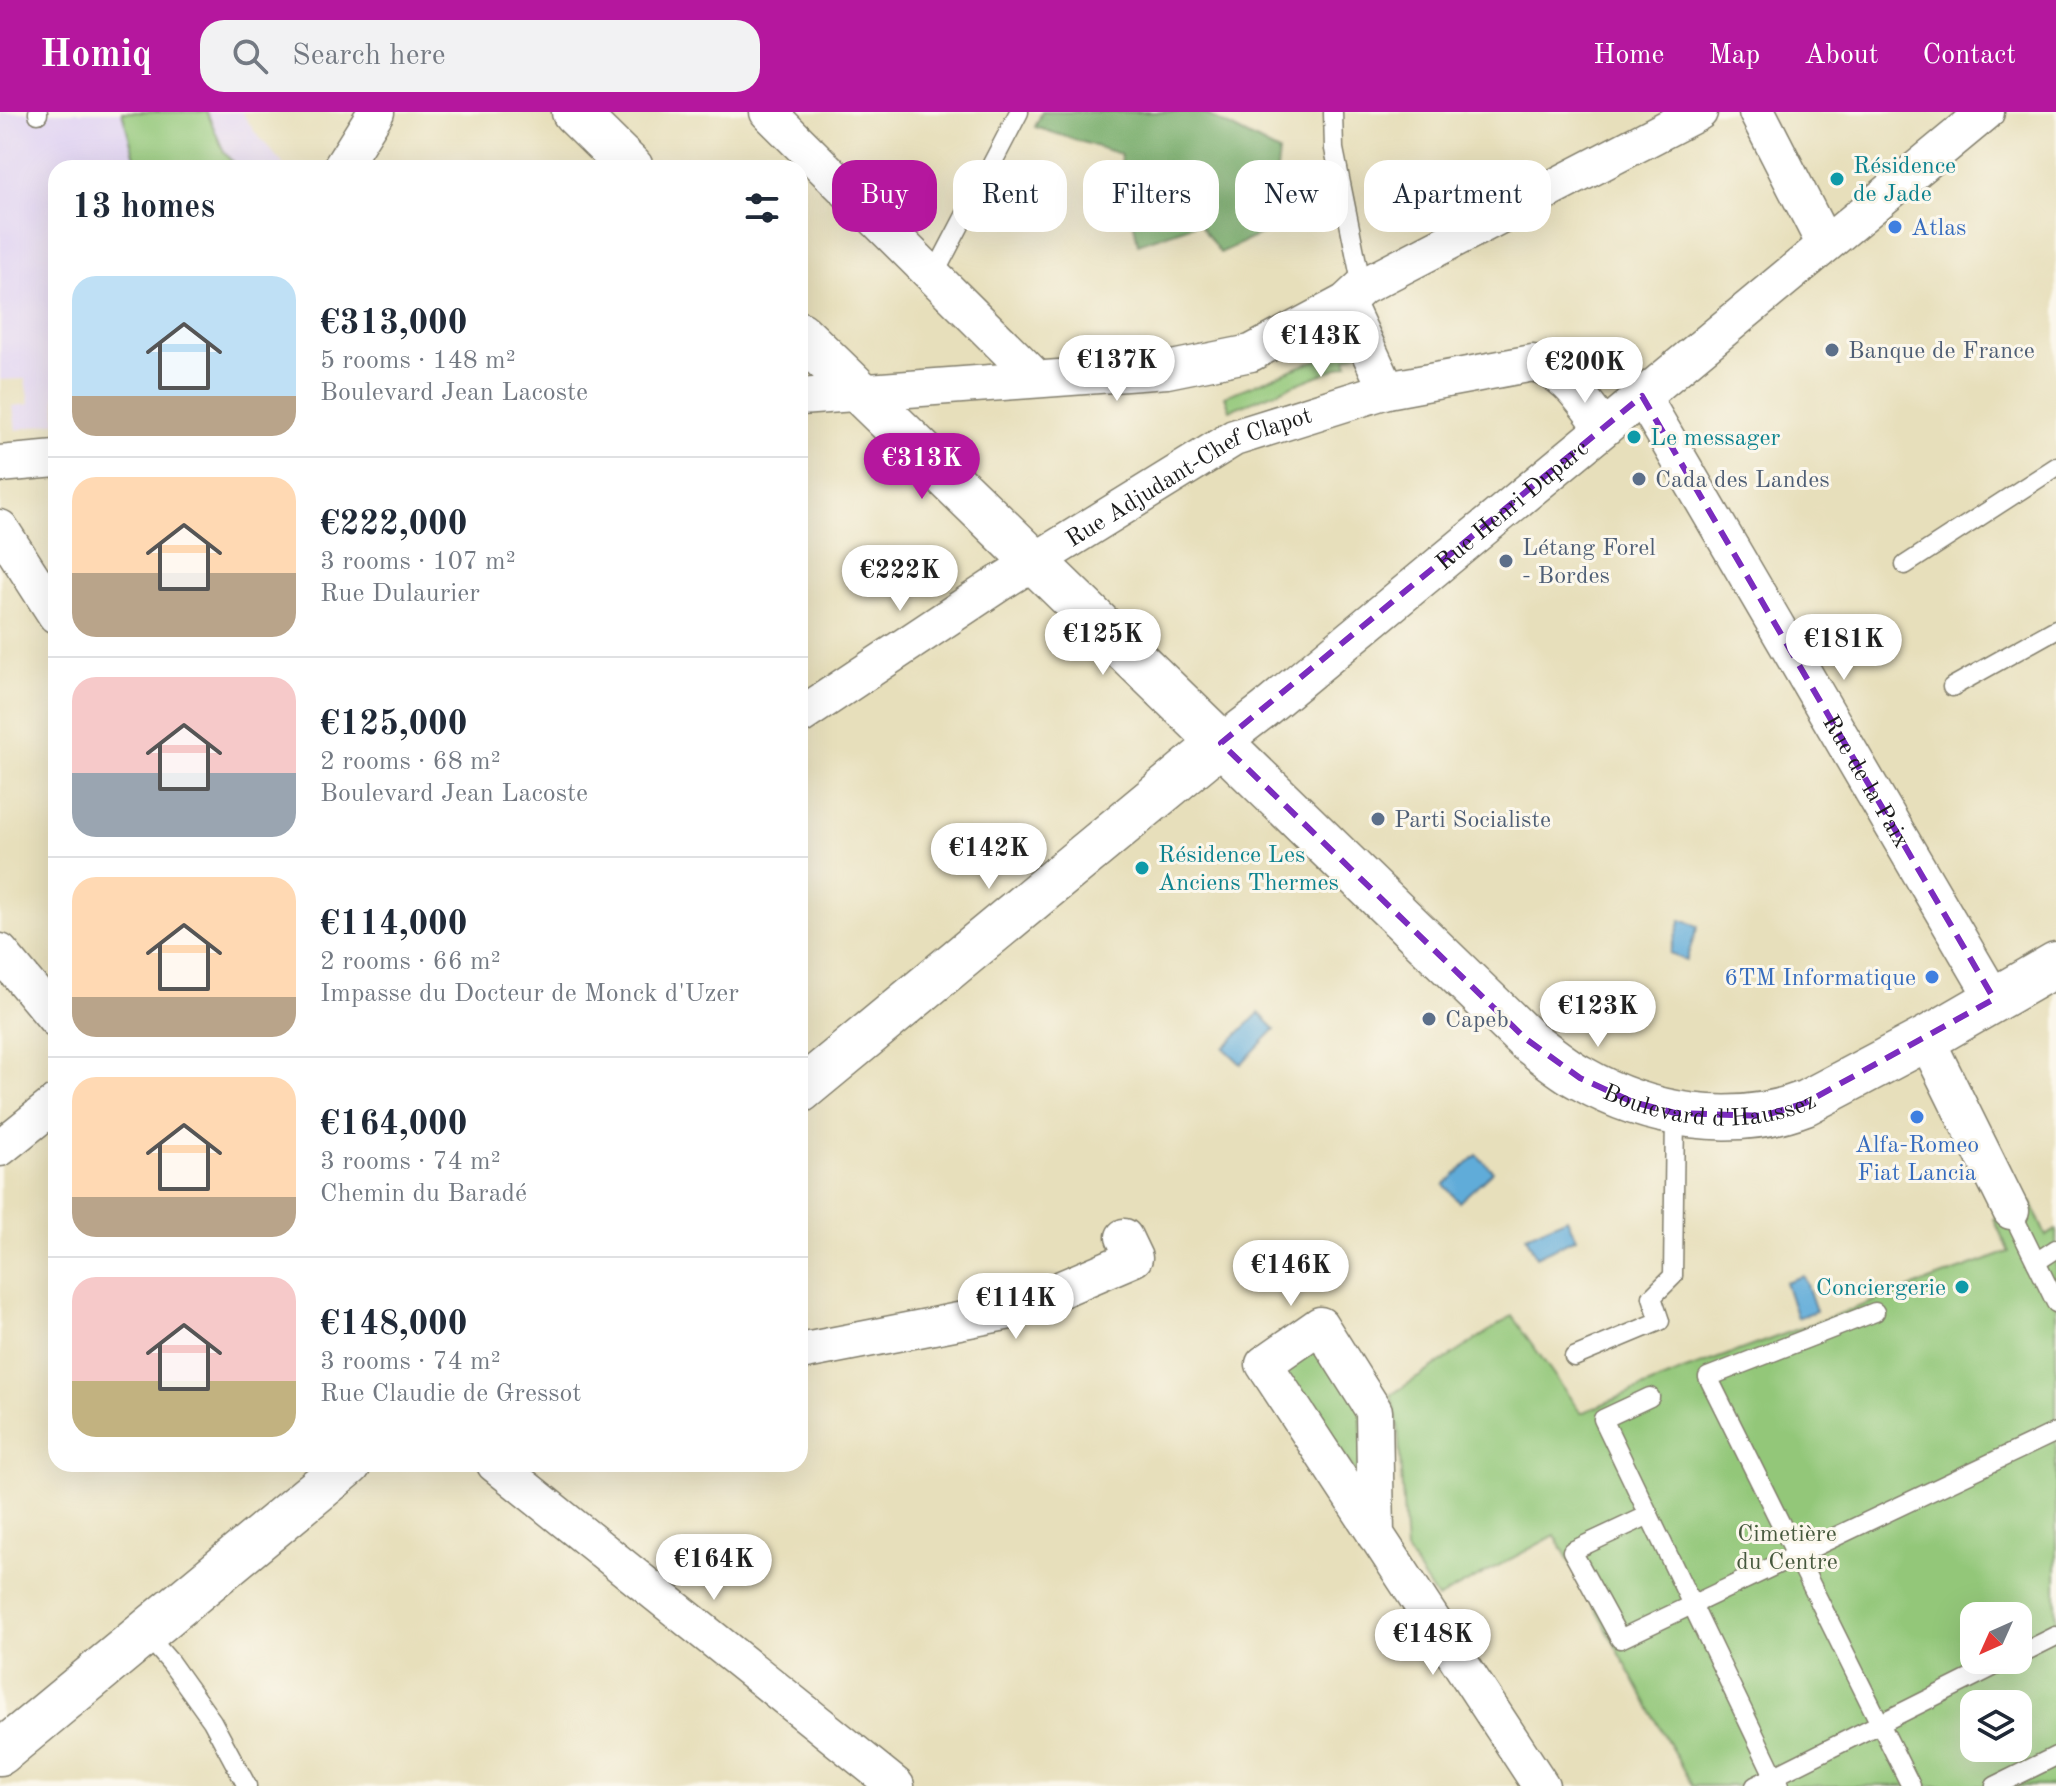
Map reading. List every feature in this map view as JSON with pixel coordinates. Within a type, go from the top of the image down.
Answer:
[{"type":"main road","points":[[574,112],[623,160]]},
{"type":"main road","name":"Boulevard d'Haussez","points":[[808,342],[1526,1039],[1580,1078],[1633,1102],[1675,1113],[1720,1118],[1763,1116],[1785,1111],[1926,1039],[2056,964]]},
{"type":"main road","points":[[808,1084],[1221,743]]},
{"type":"main road","points":[[0,1753],[339,1472]]},
{"type":"street","points":[[346,160],[376,112]]},
{"type":"street","points":[[768,112],[1036,378]]},
{"type":"street","points":[[808,396],[1167,370],[1251,353],[1354,294],[1699,112]]},
{"type":"street","points":[[1757,112],[1825,245]]},
{"type":"street","name":"Rue Henri Duparc","points":[[1221,743],[1986,112]]},
{"type":"street","points":[[1354,294],[1387,390]]},
{"type":"street","name":"Rue Adjudant-Chef Clapot","points":[[808,711],[1033,562],[1234,438],[1387,390],[1533,363],[1550,367],[1563,377],[1604,428]]},
{"type":"street","name":"Rue de la Paix","points":[[1642,396],[1994,999]]},
{"type":"street","points":[[0,464],[48,460]]},
{"type":"street","points":[[0,528],[48,603]]},
{"type":"street","points":[[0,952],[48,1009]]},
{"type":"street","points":[[1926,1039],[2011,1211]]},
{"type":"street","points":[[0,1148],[48,1109]]},
{"type":"street","points":[[808,1350],[1010,1311],[1134,1258],[1124,1237]]},
{"type":"street","points":[[1376,1536],[1374,1411],[1320,1325],[1264,1364],[1376,1536],[1541,1786]]},
{"type":"street","points":[[505,1472],[896,1786]]},
{"type":"lane","points":[[934,275],[1019,112]]},
{"type":"lane","points":[[1333,112],[1334,149],[1354,294]]},
{"type":"lane","points":[[1905,565],[2056,467]]},
{"type":"lane","points":[[1952,687],[2056,629]]},
{"type":"lane","points":[[1574,1357],[1660,1321],[1652,1297],[1673,1276],[1675,1113]]},
{"type":"lane","points":[[2011,1211],[2056,1303]]},
{"type":"lane","points":[[2036,1262],[2056,1249]]},
{"type":"lane","points":[[1875,1312],[1708,1377],[1911,1786]]},
{"type":"lane","points":[[1650,1397],[1603,1419],[1776,1781]]},
{"type":"lane","points":[[1649,1515],[1572,1551],[1620,1639],[2056,1432]]},
{"type":"lane","points":[[144,1632],[170,1662],[212,1721],[247,1786]]},
{"type":"lane","points":[[2032,1648],[2056,1636]]},
{"type":"lane","points":[[1755,1786],[1776,1781],[1979,1674]]},
{"type":"lane","points":[[1995,1786],[2056,1756]]},
{"type":"highlighted area","points":[[1642,396],[1994,999],[1805,1103],[1763,1116],[1675,1113],[1633,1102],[1580,1078],[1526,1039],[1221,743]]},
{"type":"shaded area","points":[[0,112],[242,112],[279,160],[48,160],[48,424],[16,430],[13,406],[29,404],[25,379],[0,380]]},
{"type":"green space","points":[[122,112],[207,112],[230,160],[136,160]]},
{"type":"green space","points":[[1042,112],[1202,112],[1279,152],[1278,160],[1235,160],[1235,232],[1266,232],[1220,253],[1205,232],[1219,232],[1219,160],[1121,160],[1120,154],[1035,127]]},
{"type":"green space","points":[[1136,232],[1173,232],[1138,244]]},
{"type":"green space","points":[[1357,344],[1361,351],[1346,358],[1348,364],[1230,410],[1225,396]]},
{"type":"green space","name":"Cimetière du Centre","points":[[2031,1202],[2046,1236],[2056,1230],[2056,1786],[1692,1786],[1555,1535],[1437,1599],[1406,1551],[1398,1426],[1391,1395],[1512,1316],[1581,1413],[1683,1371],[2009,1252],[1994,1219]]},
{"type":"green space","points":[[1318,1345],[1368,1415],[1372,1495],[1282,1372]]},
{"type":"water","points":[[1681,920],[1698,926],[1686,960],[1669,954]]},
{"type":"water","points":[[1259,1013],[1275,1029],[1241,1064],[1224,1048]]},
{"type":"water","points":[[1477,1155],[1493,1171],[1459,1202],[1444,1185]]},
{"type":"water","points":[[1567,1218],[1576,1238],[1536,1257],[1526,1236]]},
{"type":"water","points":[[1804,1276],[1816,1311],[1797,1318],[1785,1282]]},
{"type":"place","name":"Résidence de Jade","points":[[1837,179]]},
{"type":"place","name":"Atlas","points":[[1895,227]]},
{"type":"place","name":"Banque de France","points":[[1832,350]]},
{"type":"place","name":"Le messager","points":[[1634,437]]},
{"type":"place","name":"Cada des Landes","points":[[1639,479]]},
{"type":"place","name":"Létang Forel - Bordes","points":[[1506,561]]},
{"type":"place","name":"Parti Socialiste","points":[[1378,819]]},
{"type":"place","name":"Résidence Les Anciens Thermes","points":[[1142,868]]},
{"type":"place","name":"6TM Informatique","points":[[1932,977]]},
{"type":"place","name":"Capeb","points":[[1429,1019]]},
{"type":"place","name":"Alfa-Romeo Fiat Lancia","points":[[1917,1117]]},
{"type":"place","name":"Conciergerie","points":[[1962,1287]]}]
